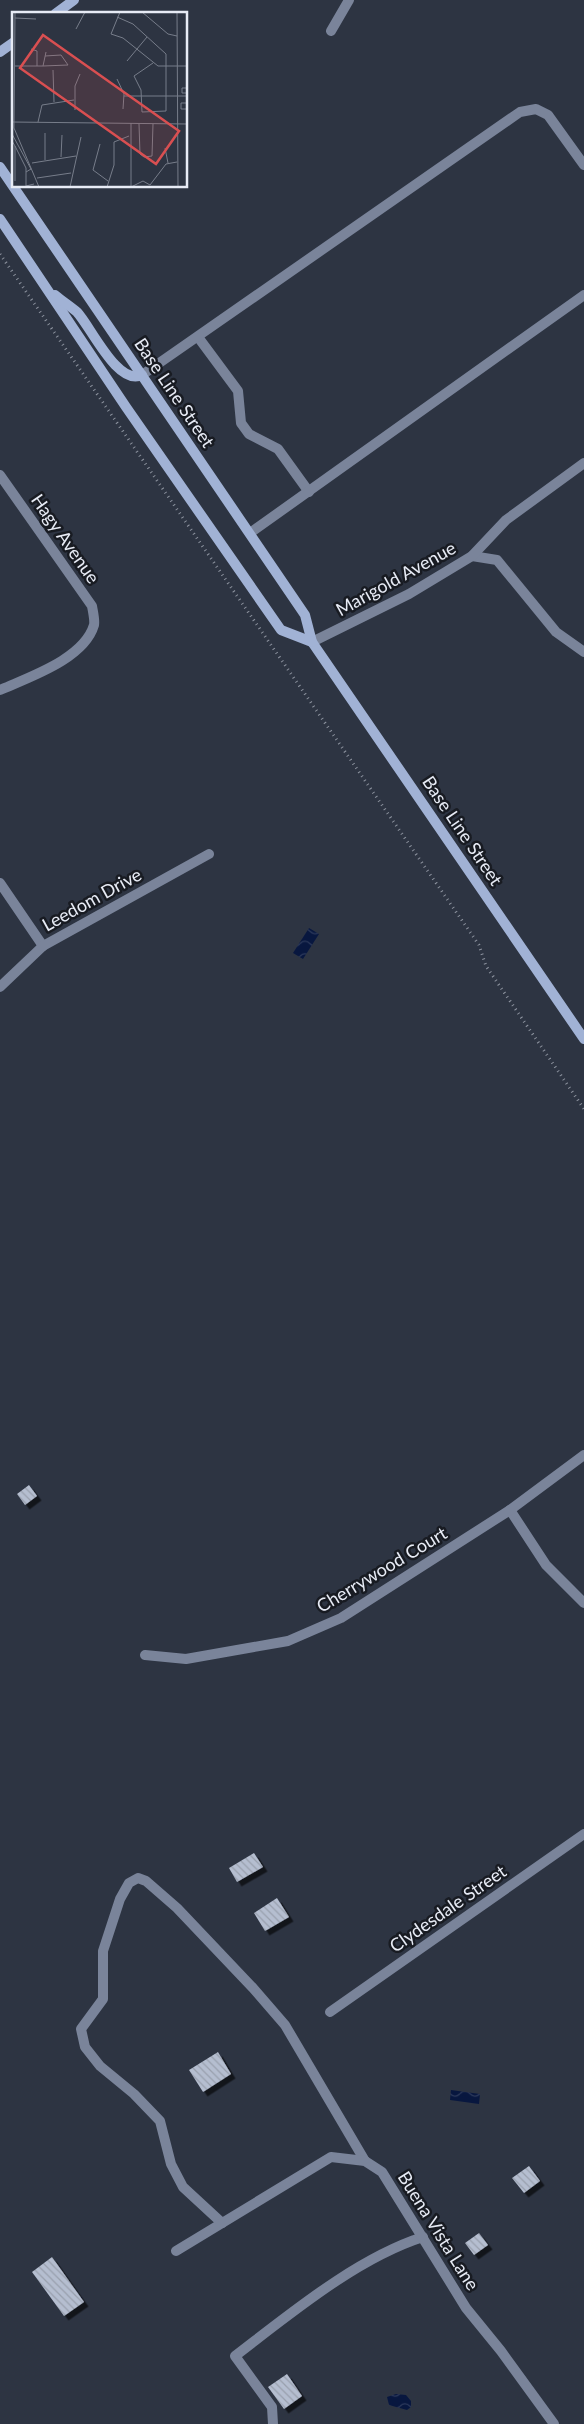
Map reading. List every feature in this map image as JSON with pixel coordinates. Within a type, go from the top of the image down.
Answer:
[{"type":"main road","points":[[58,12],[74,0]]},
{"type":"main road","points":[[0,52],[12,43]]},
{"type":"main road","name":"Base Line Street","points":[[0,166],[12,184]]},
{"type":"main road","name":"Base Line Street","points":[[15,188],[305,614],[312,642],[584,1039]]},
{"type":"main road","points":[[0,219],[281,630],[312,642]]},
{"type":"main road","points":[[46,288],[77,312],[107,355],[120,369],[129,377],[137,378],[142,375]]},
{"type":"street","points":[[331,31],[349,0]]},
{"type":"street","points":[[142,375],[520,112],[536,109],[548,115],[584,164]]},
{"type":"street","points":[[250,534],[584,295]]},
{"type":"street","points":[[198,337],[238,391],[241,423],[249,434],[278,450],[308,492]]},
{"type":"street","name":"Marigold Avenue","points":[[312,642],[409,594],[472,556],[506,520],[584,463]]},
{"type":"street","name":"Hagy Avenue","points":[[0,475],[92,606],[94,624],[84,644],[56,665],[0,690]]},
{"type":"street","points":[[472,556],[497,560],[556,632],[584,652]]},
{"type":"street","name":"Leedom Drive","points":[[0,987],[43,946],[209,854]]},
{"type":"street","points":[[0,883],[43,946]]},
{"type":"street","name":"Cherrywood Court","points":[[145,1655],[186,1659],[288,1641],[341,1618],[510,1510],[584,1455]]},
{"type":"street","points":[[510,1510],[546,1565],[584,1603]]},
{"type":"street","name":"Clydesdale Street","points":[[330,2012],[584,1834]]},
{"type":"street","points":[[222,2223],[183,2187],[171,2164],[160,2121],[134,2094],[100,2066],[85,2047],[81,2030],[103,1999],[103,1951],[120,1899],[129,1883],[138,1878],[146,1881],[177,1908],[253,1988],[285,2025],[365,2161]]},
{"type":"street","name":"Buena Vista Lane","points":[[176,2251],[331,2156],[365,2161],[382,2172],[466,2308],[501,2351],[554,2424]]},
{"type":"street","points":[[273,2424],[272,2407],[235,2356],[295,2310],[373,2259],[423,2237]]},
{"type":"path","points":[[0,254],[479,945],[486,966],[584,1108]]},
{"type":"water","points":[[309,928],[319,934],[303,959],[293,953]]},
{"type":"water","points":[[451,2090],[480,2094],[479,2104],[450,2100]]},
{"type":"water","points":[[396,2394],[406,2395],[411,2401],[411,2407],[407,2410],[389,2405],[387,2397]]},
{"type":"building","points":[[29,1485],[37,1496],[25,1505],[17,1494]]},
{"type":"building","points":[[254,1853],[263,1867],[237,1882],[229,1868]]},
{"type":"building","points":[[277,1898],[289,1917],[265,1931],[254,1913]]},
{"type":"building","points":[[218,2052],[231,2074],[203,2092],[189,2070]]},
{"type":"building","points":[[529,2166],[540,2181],[524,2193],[512,2178]]},
{"type":"building","points":[[479,2233],[488,2245],[474,2255],[465,2243]]},
{"type":"building","points":[[52,2257],[84,2302],[64,2316],[32,2272]]},
{"type":"building","points":[[287,2374],[302,2396],[284,2409],[268,2387]]}]
